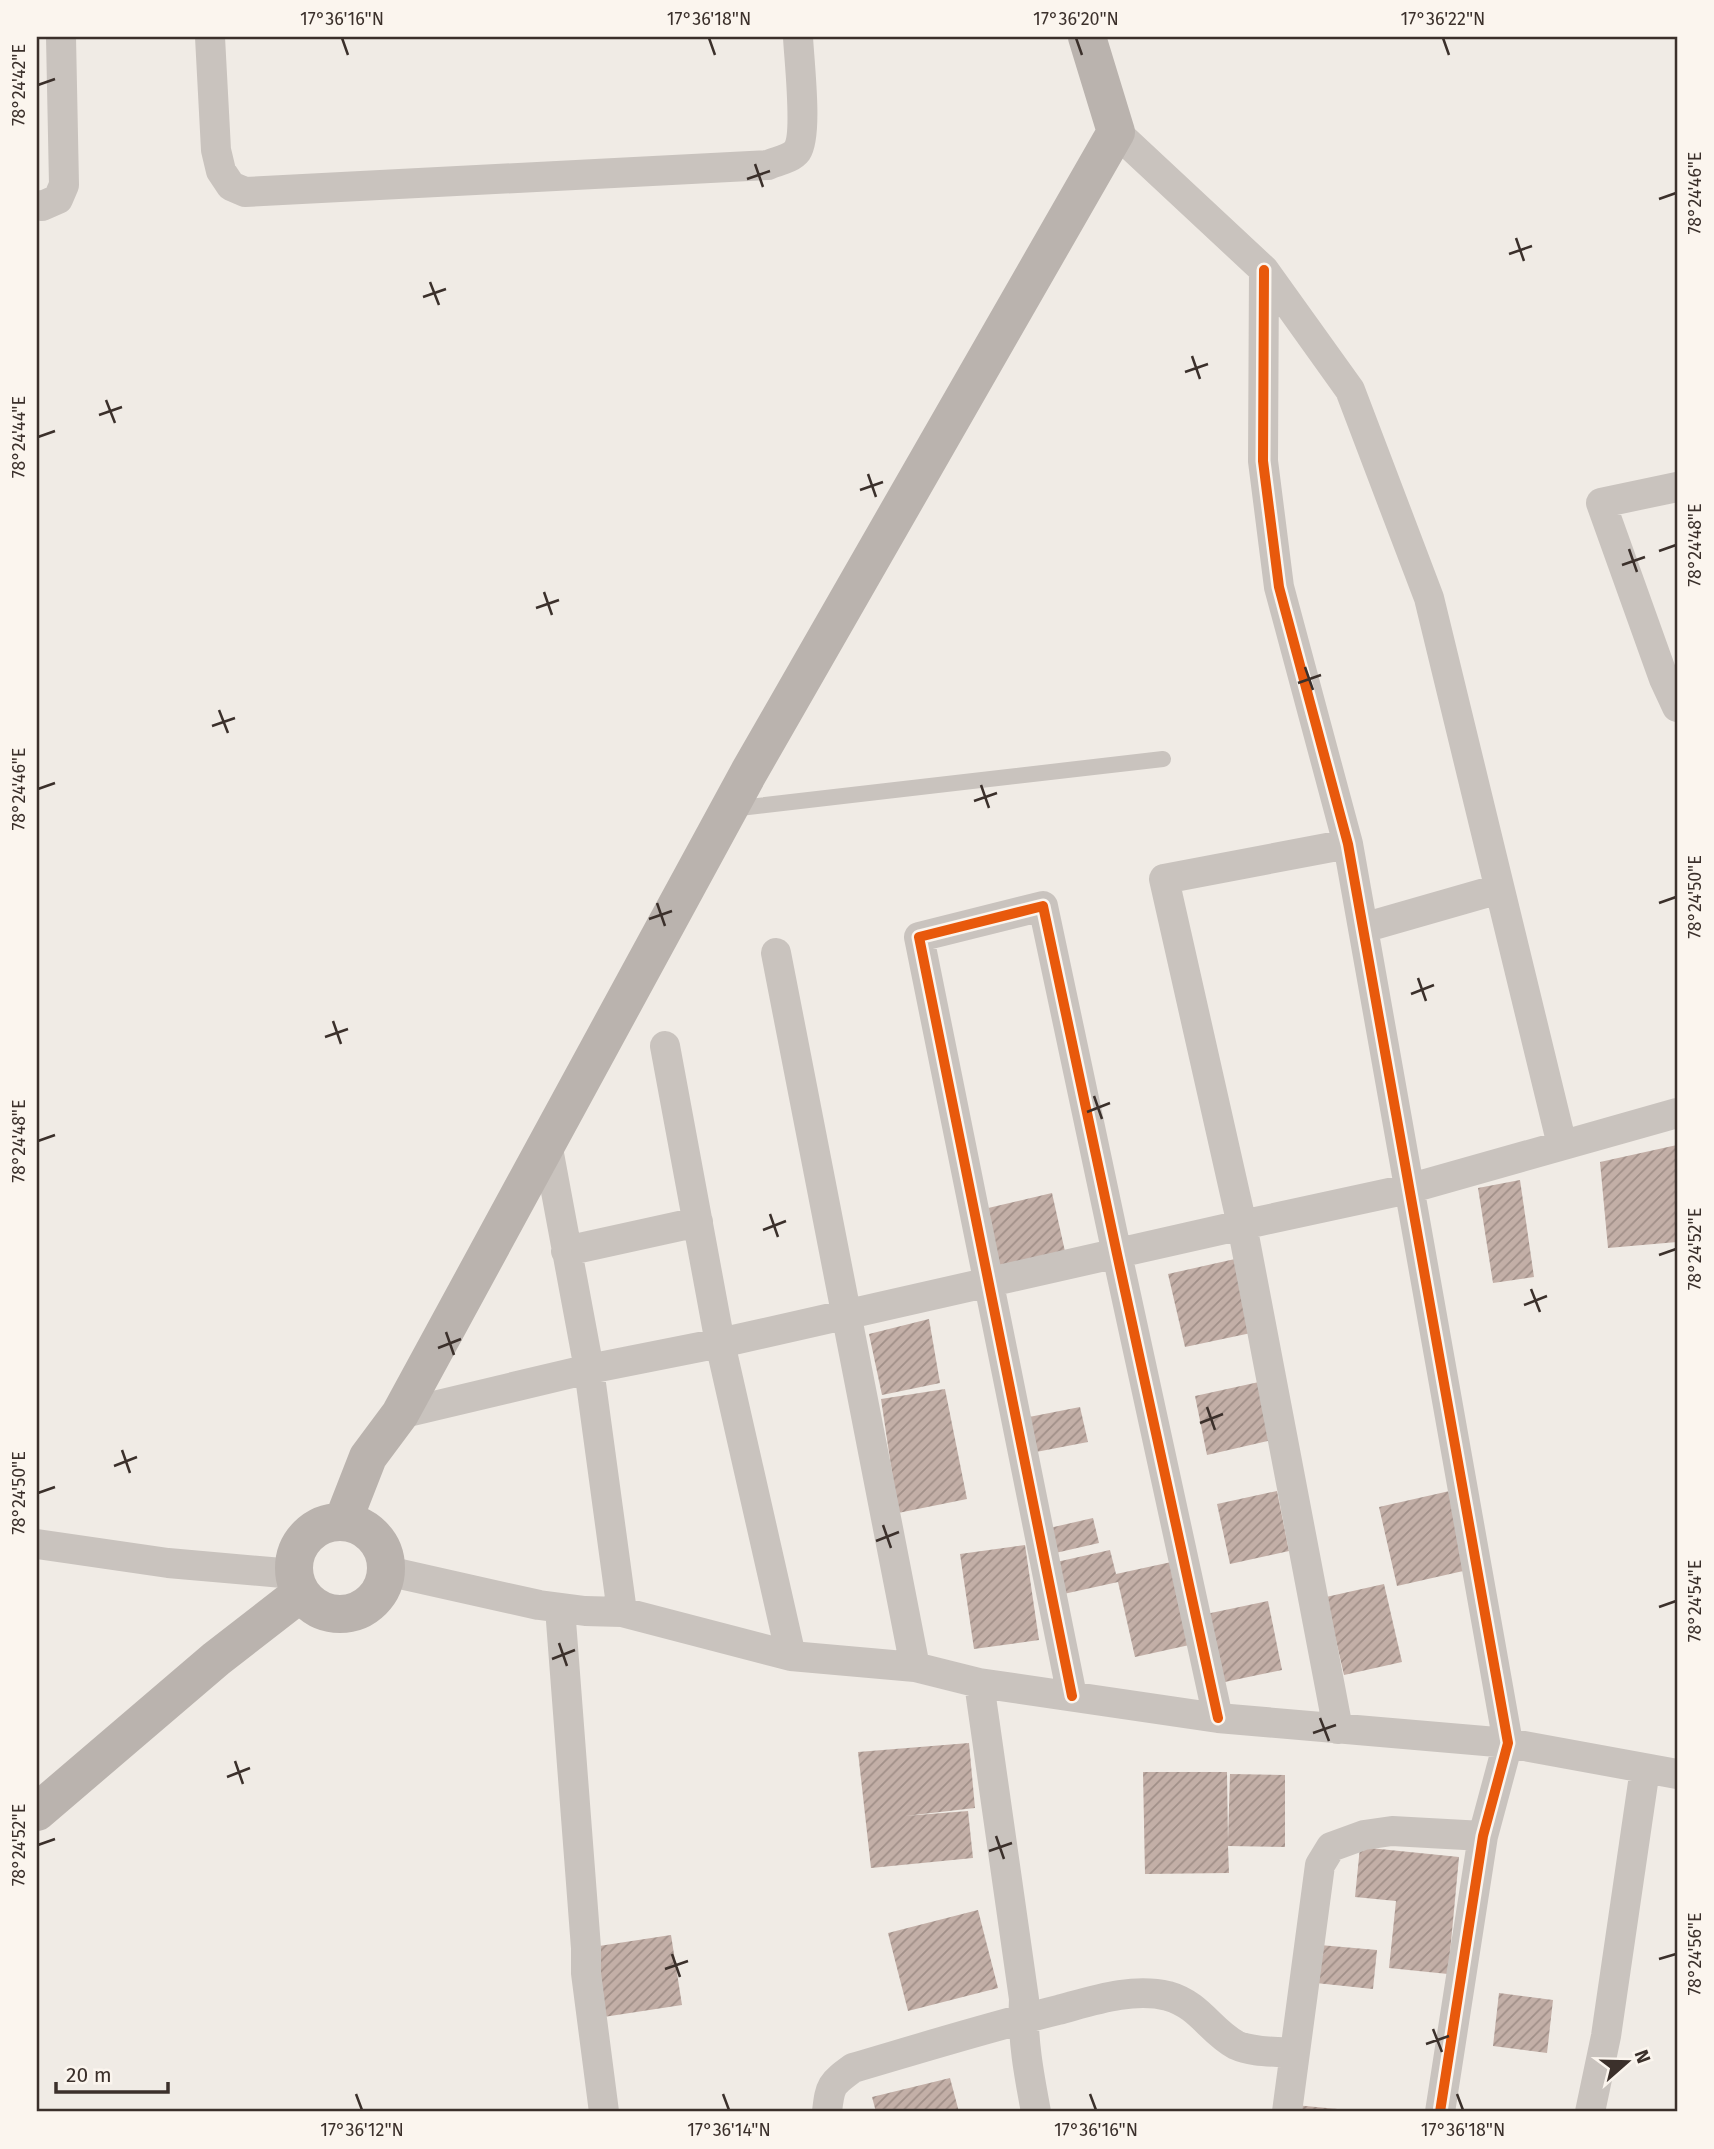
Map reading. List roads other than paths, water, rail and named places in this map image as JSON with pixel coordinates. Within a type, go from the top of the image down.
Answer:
[{"type":"street","points":[[37,205],[42,206],[58,199],[64,185],[61,37]]},
{"type":"street","points":[[210,37],[216,150],[221,171],[231,186],[245,192],[768,165],[789,157],[797,150],[802,132],[798,37]]},
{"type":"street","points":[[1087,37],[1116,132],[1264,270],[1350,390],[1429,598],[1562,1145]]},
{"type":"street","points":[[344,1521],[368,1457],[400,1415],[728,810],[1116,132]]},
{"type":"street","points":[[1264,270],[1263,461],[1279,587],[1348,844],[1508,1743],[1483,1836],[1440,2112]]},
{"type":"street","points":[[1677,487],[1601,503],[1671,678],[1677,707]]},
{"type":"street","points":[[1338,1729],[1242,1224],[1164,879],[1348,844]]},
{"type":"street","points":[[1363,928],[1500,889]]},
{"type":"street","points":[[1072,1696],[919,937],[1043,906],[1218,1718]]},
{"type":"street","points":[[776,953],[915,1667]]},
{"type":"street","points":[[665,1046],[720,1343],[791,1656]]},
{"type":"street","points":[[400,1415],[589,1368],[720,1343],[989,1284],[1242,1224],[1408,1189],[1677,1113]]},
{"type":"street","points":[[547,1143],[589,1368],[622,1612]]},
{"type":"street","points":[[566,1251],[698,1222]]},
{"type":"street","points":[[344,1521],[357,1524],[370,1532],[385,1556],[387,1571],[377,1598],[352,1613],[338,1614],[323,1611],[310,1604],[298,1583],[296,1553],[306,1535],[323,1524],[344,1521]]},
{"type":"street","points":[[37,1544],[298,1583]]},
{"type":"street","points":[[387,1571],[560,1608],[622,1612],[791,1656],[915,1667],[979,1683],[1218,1718],[1508,1743],[1677,1774]]},
{"type":"street","points":[[37,1812],[216,1659],[298,1583]]},
{"type":"street","points":[[560,1608],[586,1973],[604,2112]]},
{"type":"street","points":[[979,1683],[1024,1999],[1027,2063],[1036,2112]]},
{"type":"street","points":[[1590,2112],[1606,2036],[1645,1769]]},
{"type":"street","points":[[1287,2112],[1320,1865],[1331,1847],[1364,1835],[1392,1831],[1483,1836]]},
{"type":"street","points":[[827,2112],[833,2082],[853,2068],[1023,2018],[1112,1996],[1141,1994],[1166,1996],[1182,2001],[1199,2011],[1238,2046],[1294,2053]]},
{"type":"lane","points":[[728,810],[1163,759]]}]
